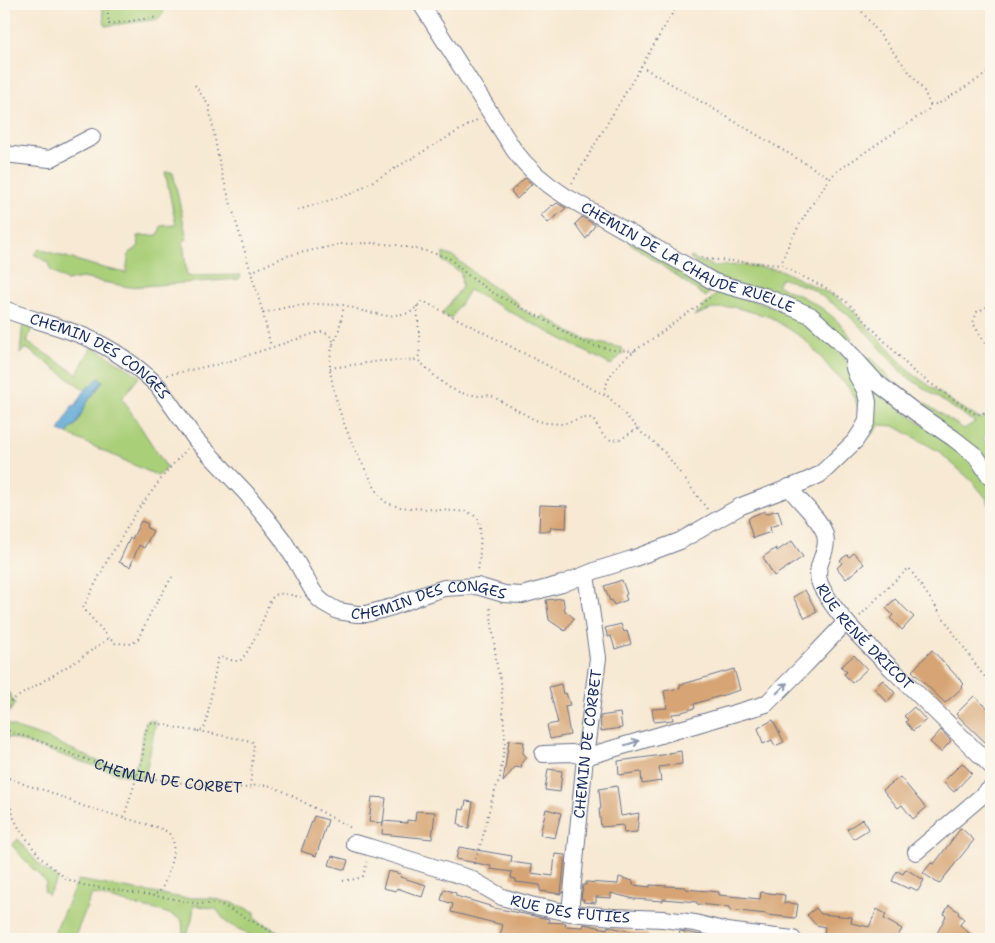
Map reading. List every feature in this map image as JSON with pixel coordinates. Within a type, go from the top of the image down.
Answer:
[{"type":"street","name":"CHEMIN DE LA CHAUDE RUELLE","points":[[421,4],[514,150],[547,183],[565,196],[714,282],[764,296],[810,315],[840,342],[876,382],[976,456],[991,478]]},
{"type":"street","points":[[4,154],[50,159],[92,136]]},
{"type":"street","name":"CHEMIN DES CONGES","points":[[4,309],[89,338],[117,354],[150,379],[158,386],[196,440],[246,493],[267,519],[298,563],[316,595],[331,608],[357,614],[366,614],[392,607],[444,588],[477,586],[504,594],[522,596],[562,584],[680,541],[741,506],[811,479],[825,470],[855,441],[867,421],[868,402],[865,390],[854,368],[854,358]]},
{"type":"street","name":"RUE RENÉ DRICOT","points":[[789,487],[825,533],[826,547],[819,564],[818,577],[822,590],[847,624],[991,766]]},
{"type":"street","name":"CHEMIN DE CORBET","points":[[570,912],[585,757],[598,658],[586,575]]},
{"type":"street","points":[[543,754],[572,753],[585,757],[766,704],[847,624]]},
{"type":"street","points":[[916,852],[991,788]]},
{"type":"street","name":"RUE DES FUTIES","points":[[358,842],[469,878],[502,897],[530,905],[614,917],[663,919],[696,923],[727,931],[793,939]]},
{"type":"path","points":[[107,4],[109,24],[158,17]]},
{"type":"path","points":[[565,196],[678,4]]},
{"type":"path","points":[[782,265],[782,259],[796,231],[837,170],[924,113],[930,105],[924,91],[856,4]]},
{"type":"path","points":[[642,66],[830,178]]},
{"type":"path","points":[[930,105],[938,104],[991,71]]},
{"type":"path","points":[[195,85],[209,106],[224,181],[263,313],[271,348]]},
{"type":"path","points":[[298,210],[353,193],[490,112]]},
{"type":"path","points":[[251,272],[286,256],[341,244],[371,243],[430,252],[449,258],[470,277],[495,294],[540,317],[576,339],[613,350],[635,351]]},
{"type":"path","points":[[700,257],[782,265],[830,290],[849,304],[914,372],[975,414],[981,414],[991,409]]},
{"type":"path","points":[[716,521],[666,454],[604,392],[615,367],[623,358],[685,314],[698,307],[712,295],[720,284]]},
{"type":"path","points":[[263,313],[287,307],[315,304],[344,305],[388,316],[410,313],[423,301],[608,397]]},
{"type":"path","points":[[344,305],[338,334],[330,354],[330,368],[339,408],[355,451],[378,493],[390,504],[398,507],[468,512],[476,517],[479,521],[480,534],[477,586]]},
{"type":"path","points":[[991,305],[977,312],[973,323],[991,352]]},
{"type":"path","points":[[417,306],[420,348],[418,360]]},
{"type":"path","points":[[150,379],[227,362],[318,332],[325,333],[331,337],[333,344]]},
{"type":"path","points":[[330,368],[380,360],[418,360],[438,380],[450,388],[461,393],[479,396],[490,395],[534,420],[562,424],[580,418],[590,418],[603,436],[611,440],[621,439],[638,428]]},
{"type":"path","points":[[172,578],[151,612],[138,639],[132,644],[115,643],[83,608],[108,559],[144,499],[196,440]]},
{"type":"path","points":[[847,624],[868,608],[909,568],[991,684]]},
{"type":"path","points":[[469,878],[500,777],[505,741],[501,680],[497,667],[490,607],[496,591]]},
{"type":"path","points":[[196,731],[203,730],[206,724],[215,668],[219,657],[225,657],[234,662],[240,661],[258,631],[275,596],[279,594],[300,597],[316,595]]},
{"type":"path","points":[[4,709],[9,702],[78,660],[109,638]]},
{"type":"path","points":[[124,817],[142,760],[145,734],[149,723],[251,741],[254,743],[250,788]]},
{"type":"path","name":"CHEMIN DE CORBET","points":[[4,729],[120,772],[205,786],[250,788],[252,786],[268,784],[351,828],[358,842]]},
{"type":"path","points":[[4,777],[47,791],[83,806],[159,828],[170,834],[173,840],[174,851],[163,886],[159,893],[152,896]]},
{"type":"path","points":[[4,784],[19,828],[43,860],[67,879],[83,885],[187,902],[216,903],[285,939]]},
{"type":"path","points":[[343,881],[362,876],[368,860],[358,842]]},
{"type":"green space","points":[[102,4],[163,4],[164,11],[159,19],[105,26]]},
{"type":"green space","points":[[165,172],[173,172],[187,239],[183,241],[187,276],[241,275],[239,279],[129,287],[82,278],[67,281],[51,271],[48,263],[34,254],[39,249],[126,273],[129,253],[139,246],[137,236],[158,235],[161,226],[176,225]]},
{"type":"green space","points":[[632,238],[713,289],[706,297],[630,243]]},
{"type":"green space","points":[[443,253],[454,257],[487,283],[518,303],[518,307],[539,319],[543,315],[571,333],[590,341],[622,348],[623,353],[611,365],[469,290],[451,319],[442,314],[462,287],[461,273],[443,261]]},
{"type":"green space","points":[[690,257],[714,266],[743,265],[780,270],[834,296],[852,310],[910,372],[980,419],[991,414],[991,434],[983,437],[991,453],[991,474],[884,382],[865,360],[870,356],[890,379],[964,429],[975,422],[902,373],[869,335],[845,312],[810,288],[781,278],[777,285],[808,300],[829,314],[844,328],[852,339],[846,342],[720,279],[691,260]]},
{"type":"green space","points":[[720,290],[805,318],[847,361],[863,397],[860,419],[858,406],[849,388],[803,338],[770,317],[734,307],[712,309],[694,316]]},
{"type":"green space","points":[[23,321],[33,324],[27,342],[77,374],[92,346],[140,376],[122,398],[167,468],[158,476],[67,434],[76,425],[86,404],[103,381],[99,378],[85,390],[26,348],[20,354]]},
{"type":"green space","points":[[865,383],[962,453],[986,480],[991,489],[991,508],[986,498],[973,482],[938,451],[894,426],[881,425],[864,441]]},
{"type":"green space","points":[[4,689],[10,694],[15,704],[6,716],[6,723],[47,738],[104,764],[133,769],[138,761],[146,721],[156,721],[143,779],[122,775],[8,737],[4,741]]},
{"type":"green space","points":[[18,839],[42,868],[58,879],[48,895],[44,891],[46,882],[12,845]]},
{"type":"green space","points":[[78,880],[183,898],[212,898],[236,904],[255,912],[255,919],[292,939],[258,939],[227,923],[216,909],[194,905],[192,920],[187,934],[183,934],[182,920],[170,914],[92,894],[74,939],[59,939],[55,931]]},
{"type":"water","points":[[99,378],[103,381],[86,404],[76,425],[67,434],[59,431],[72,406],[76,405],[85,390]]},
{"type":"building","points":[[525,178],[532,184],[517,199],[511,191]]},
{"type":"building","points":[[557,203],[566,208],[548,223],[541,215]]},
{"type":"building","points":[[582,217],[595,225],[586,239],[575,224]]},
{"type":"building","points":[[540,505],[567,506],[566,528],[551,527],[550,531],[539,531]]},
{"type":"building","points":[[778,510],[782,523],[770,527],[771,532],[753,538],[748,522],[749,518],[765,511],[765,514]]},
{"type":"building","points":[[141,521],[148,524],[147,528],[153,531],[144,548],[139,545],[130,567],[119,562],[130,538],[132,539]]},
{"type":"building","points":[[792,541],[803,557],[774,576],[763,557],[776,548],[777,551]]},
{"type":"building","points":[[854,553],[864,564],[846,579],[837,568],[842,563],[840,560]]},
{"type":"building","points":[[622,580],[627,600],[614,605],[612,600],[610,601],[604,586]]},
{"type":"building","points":[[805,590],[817,612],[805,618],[793,597]]},
{"type":"building","points":[[563,598],[565,611],[574,618],[565,631],[549,620],[546,600]]},
{"type":"building","points":[[895,599],[914,617],[902,630],[890,618],[893,615],[886,608]]},
{"type":"building","points":[[621,624],[624,632],[627,631],[631,644],[615,649],[611,636],[608,637],[605,628]]},
{"type":"building","points":[[932,650],[964,684],[945,703],[912,671]]},
{"type":"building","points":[[854,655],[867,669],[852,683],[844,674],[847,672],[841,667]]},
{"type":"building","points":[[734,669],[740,690],[694,704],[695,708],[682,713],[672,714],[673,720],[654,722],[652,709],[667,708],[664,691],[680,688],[680,685]]},
{"type":"building","points":[[883,680],[895,693],[887,702],[874,688]]},
{"type":"building","points":[[561,684],[563,694],[566,693],[570,705],[565,706],[570,735],[550,739],[547,725],[558,723],[549,687]]},
{"type":"building","points":[[974,696],[991,711],[991,738],[986,743],[956,714]]},
{"type":"building","points":[[914,707],[926,720],[913,731],[904,716]]},
{"type":"building","points":[[620,713],[622,728],[601,731],[600,716]]},
{"type":"building","points":[[773,720],[784,742],[775,746],[772,740],[763,744],[758,728]]},
{"type":"building","points":[[941,730],[951,741],[941,752],[930,742]]},
{"type":"building","points":[[509,740],[524,742],[523,753],[527,758],[522,762],[521,768],[515,767],[503,782]]},
{"type":"building","points":[[681,751],[682,764],[659,767],[661,781],[642,784],[641,772],[619,775],[618,761]]},
{"type":"building","points":[[962,763],[972,773],[954,792],[943,782]]},
{"type":"building","points":[[548,769],[562,771],[560,792],[545,790]]},
{"type":"building","points":[[900,777],[926,808],[913,819],[902,805],[898,808],[883,790]]},
{"type":"building","points":[[617,786],[621,816],[639,813],[637,832],[624,833],[623,825],[601,827],[599,789]]},
{"type":"building","points":[[372,797],[386,798],[383,823],[369,822]]},
{"type":"building","points":[[466,801],[473,802],[469,828],[460,827],[460,824],[458,824],[460,809],[464,810]]},
{"type":"building","points":[[546,809],[561,813],[555,838],[540,835]]},
{"type":"building","points":[[416,811],[435,812],[432,839],[382,834],[383,821],[407,823],[407,820],[415,821]]},
{"type":"building","points":[[314,816],[328,820],[316,856],[301,851]]},
{"type":"building","points":[[863,819],[869,829],[853,839],[847,829]]},
{"type":"building","points":[[961,828],[974,840],[939,884],[923,873],[931,863],[934,864]]},
{"type":"building","points":[[459,847],[512,856],[511,862],[532,865],[531,873],[553,876],[555,854],[565,855],[561,894],[540,891],[540,885],[516,882],[516,879],[511,878],[512,872],[490,869],[491,866],[456,859]]},
{"type":"building","points":[[332,856],[348,860],[345,870],[329,865]]},
{"type":"building","points":[[906,869],[924,880],[918,891],[892,881],[897,871],[903,874]]},
{"type":"building","points":[[388,871],[401,874],[400,877],[426,885],[422,897],[397,888],[396,891],[383,888]]},
{"type":"building","points":[[619,877],[633,881],[633,885],[685,887],[685,889],[719,892],[719,895],[760,899],[761,892],[785,895],[784,903],[798,904],[796,918],[729,910],[729,907],[697,904],[697,902],[634,899],[611,893],[611,898],[596,897],[596,903],[583,902],[584,899],[581,899],[583,885],[586,885],[586,882],[618,884]]},
{"type":"building","points":[[444,889],[456,893],[456,896],[489,907],[549,919],[548,922],[566,923],[565,926],[583,927],[584,924],[607,929],[608,926],[648,935],[648,939],[546,939],[519,935],[518,939],[499,939],[503,925],[451,912],[453,904],[441,900]]},
{"type":"building","points":[[949,905],[959,912],[958,914],[964,919],[960,925],[976,939],[934,939],[946,916],[944,914]]},
{"type":"building","points":[[816,908],[821,914],[852,917],[851,923],[869,927],[877,909],[886,914],[884,919],[902,929],[896,939],[857,939],[824,935],[825,927],[816,925],[807,915]]},
{"type":"building","points":[[680,931],[706,936],[706,939],[678,939]]}]
